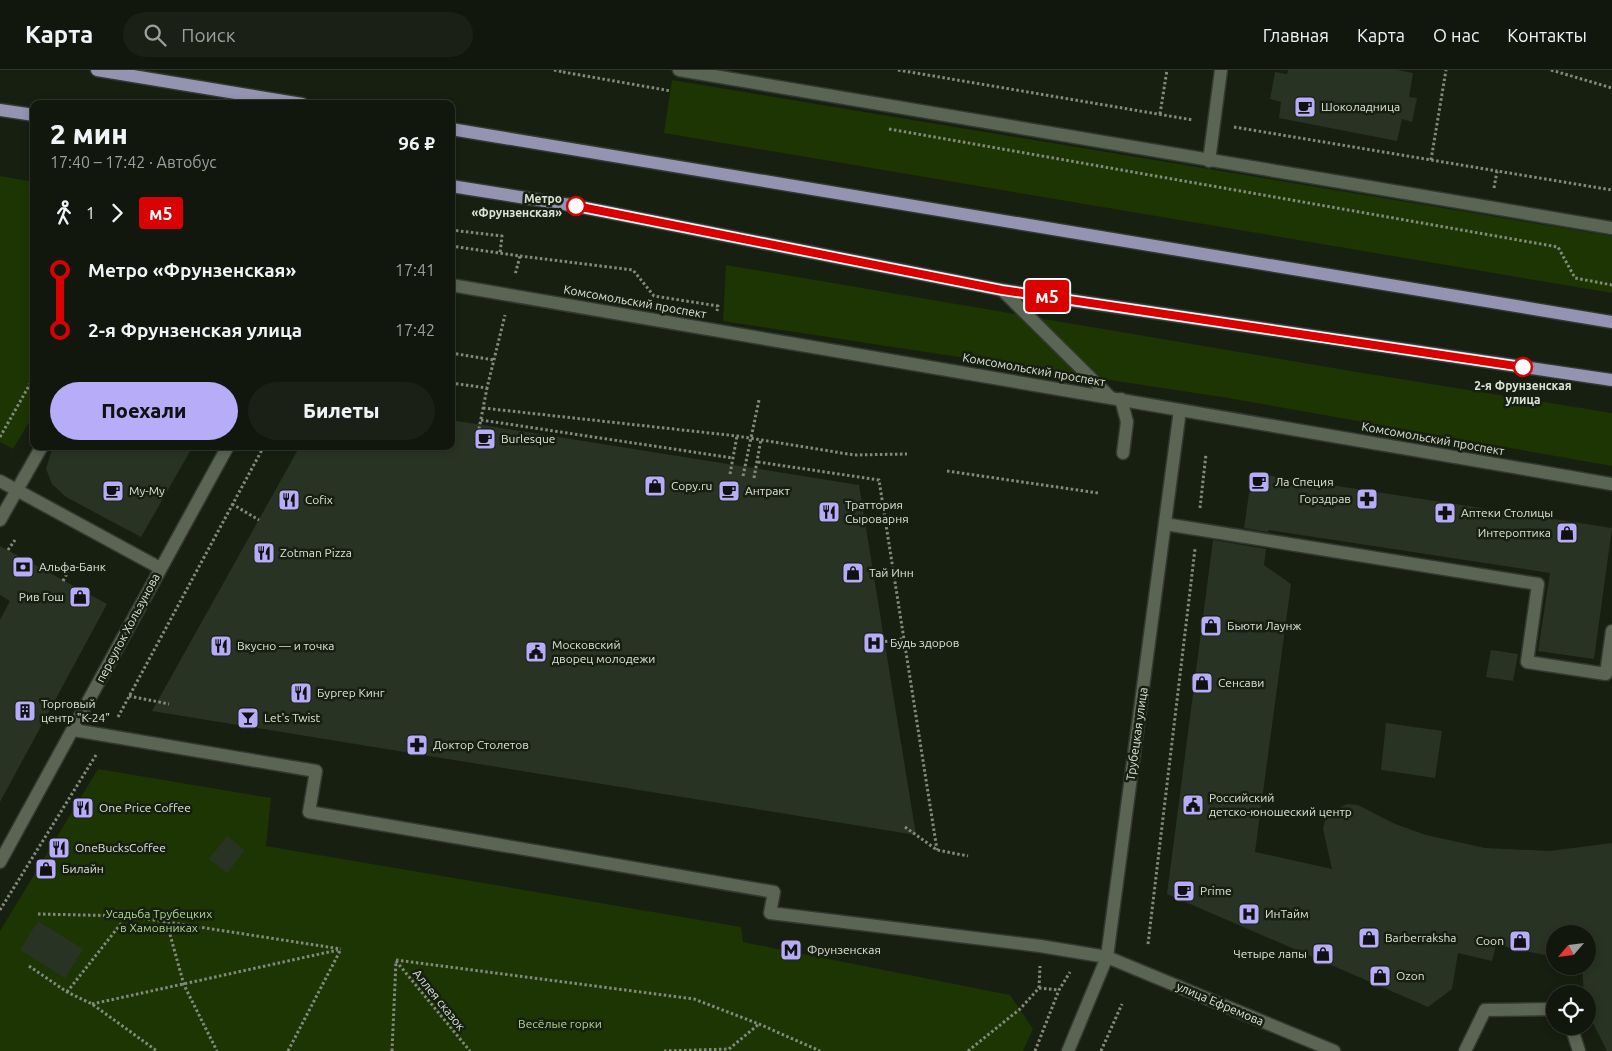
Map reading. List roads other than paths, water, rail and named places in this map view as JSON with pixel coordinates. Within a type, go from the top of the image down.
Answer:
[{"type":"main road","points":[[97,70],[278,100]]},
{"type":"main road","points":[[0,110],[30,114]]},
{"type":"main road","points":[[455,129],[1612,322]]},
{"type":"main road","points":[[455,187],[576,206],[1002,290],[1612,380]]},
{"type":"street","points":[[679,70],[1612,228]]},
{"type":"street","points":[[1209,161],[1221,70]]},
{"type":"street","name":"Комсомольский проспект","points":[[455,286],[1612,484]]},
{"type":"street","points":[[1002,290],[1115,398],[1127,422],[1123,453]]},
{"type":"street","name":"Трубецкая улица","points":[[1068,1051],[1107,957],[1180,410]]},
{"type":"street","points":[[0,520],[40,450]]},
{"type":"street","name":"переулок Хользунова","points":[[0,862],[226,450]]},
{"type":"street","points":[[0,481],[160,568]]},
{"type":"street","points":[[1165,524],[1538,584],[1527,662],[1606,674],[1612,631]]},
{"type":"street","name":"улица Ефремова","points":[[74,730],[316,771],[309,812],[774,892],[770,913],[1040,946],[1107,957],[1334,1051]]},
{"type":"street","points":[[1465,1051],[1485,1010],[1546,1009]]},
{"type":"street","points":[[1574,1035],[1579,1051]]},
{"type":"place","name":"Шоколадница","points":[[1305,107]]},
{"type":"place","name":"Метро «Фрунзенская»","points":[[576,206]]},
{"type":"place","name":"2-я Фрунзенская улица","points":[[1523,367]]},
{"type":"place","name":"Burlesque","points":[[485,439]]},
{"type":"place","name":"Ла Специя","points":[[1259,482]]},
{"type":"place","name":"Copy.ru","points":[[655,486]]},
{"type":"place","name":"Му-Му","points":[[113,491]]},
{"type":"place","name":"Антракт","points":[[729,491]]},
{"type":"place","name":"Горздрав","points":[[1367,499]]},
{"type":"place","name":"Cofix","points":[[289,500]]},
{"type":"place","name":"Траттория Сыроварня","points":[[829,512]]},
{"type":"place","name":"Аптеки Столицы","points":[[1445,513]]},
{"type":"place","name":"Интероптика","points":[[1567,533]]},
{"type":"place","name":"Zotman Pizza","points":[[264,553]]},
{"type":"place","name":"Альфа-Банк","points":[[23,567]]},
{"type":"place","name":"Тай Инн","points":[[853,573]]},
{"type":"place","name":"Рив Гош","points":[[80,597]]},
{"type":"place","name":"Бьюти Лаунж","points":[[1211,626]]},
{"type":"place","name":"Будь здоров","points":[[874,643]]},
{"type":"place","name":"Вкусно — и точка","points":[[221,646]]},
{"type":"place","name":"Московский дворец молодежи","points":[[536,652]]},
{"type":"place","name":"Сенсави","points":[[1202,683]]},
{"type":"place","name":"Бургер Кинг","points":[[301,693]]},
{"type":"place","name":"Торговый центр \"К-24\"","points":[[25,711]]},
{"type":"place","name":"Let's Twist","points":[[248,718]]},
{"type":"place","name":"Доктор Столетов","points":[[417,745]]},
{"type":"place","name":"Российский детско-юношеский центр","points":[[1193,805]]},
{"type":"place","name":"One Price Coffee","points":[[83,808]]},
{"type":"place","name":"OneBucksCoffee","points":[[59,848]]},
{"type":"place","name":"Билайн","points":[[46,869]]},
{"type":"place","name":"Prime","points":[[1184,891]]},
{"type":"place","name":"ИнТайм","points":[[1249,914]]},
{"type":"place","name":"Barberraksha","points":[[1369,938]]},
{"type":"place","name":"Coon","points":[[1520,941]]},
{"type":"place","name":"Фрунзенская","points":[[791,950]]},
{"type":"place","name":"Четыре лапы","points":[[1323,954]]},
{"type":"place","name":"Ozon","points":[[1380,976]]},
{"type":"park label","name":"Усадьба Трубецких в Хамовниках","points":[[159,921]]},
{"type":"park label","name":"Весёлые горки","points":[[560,1024]]}]
